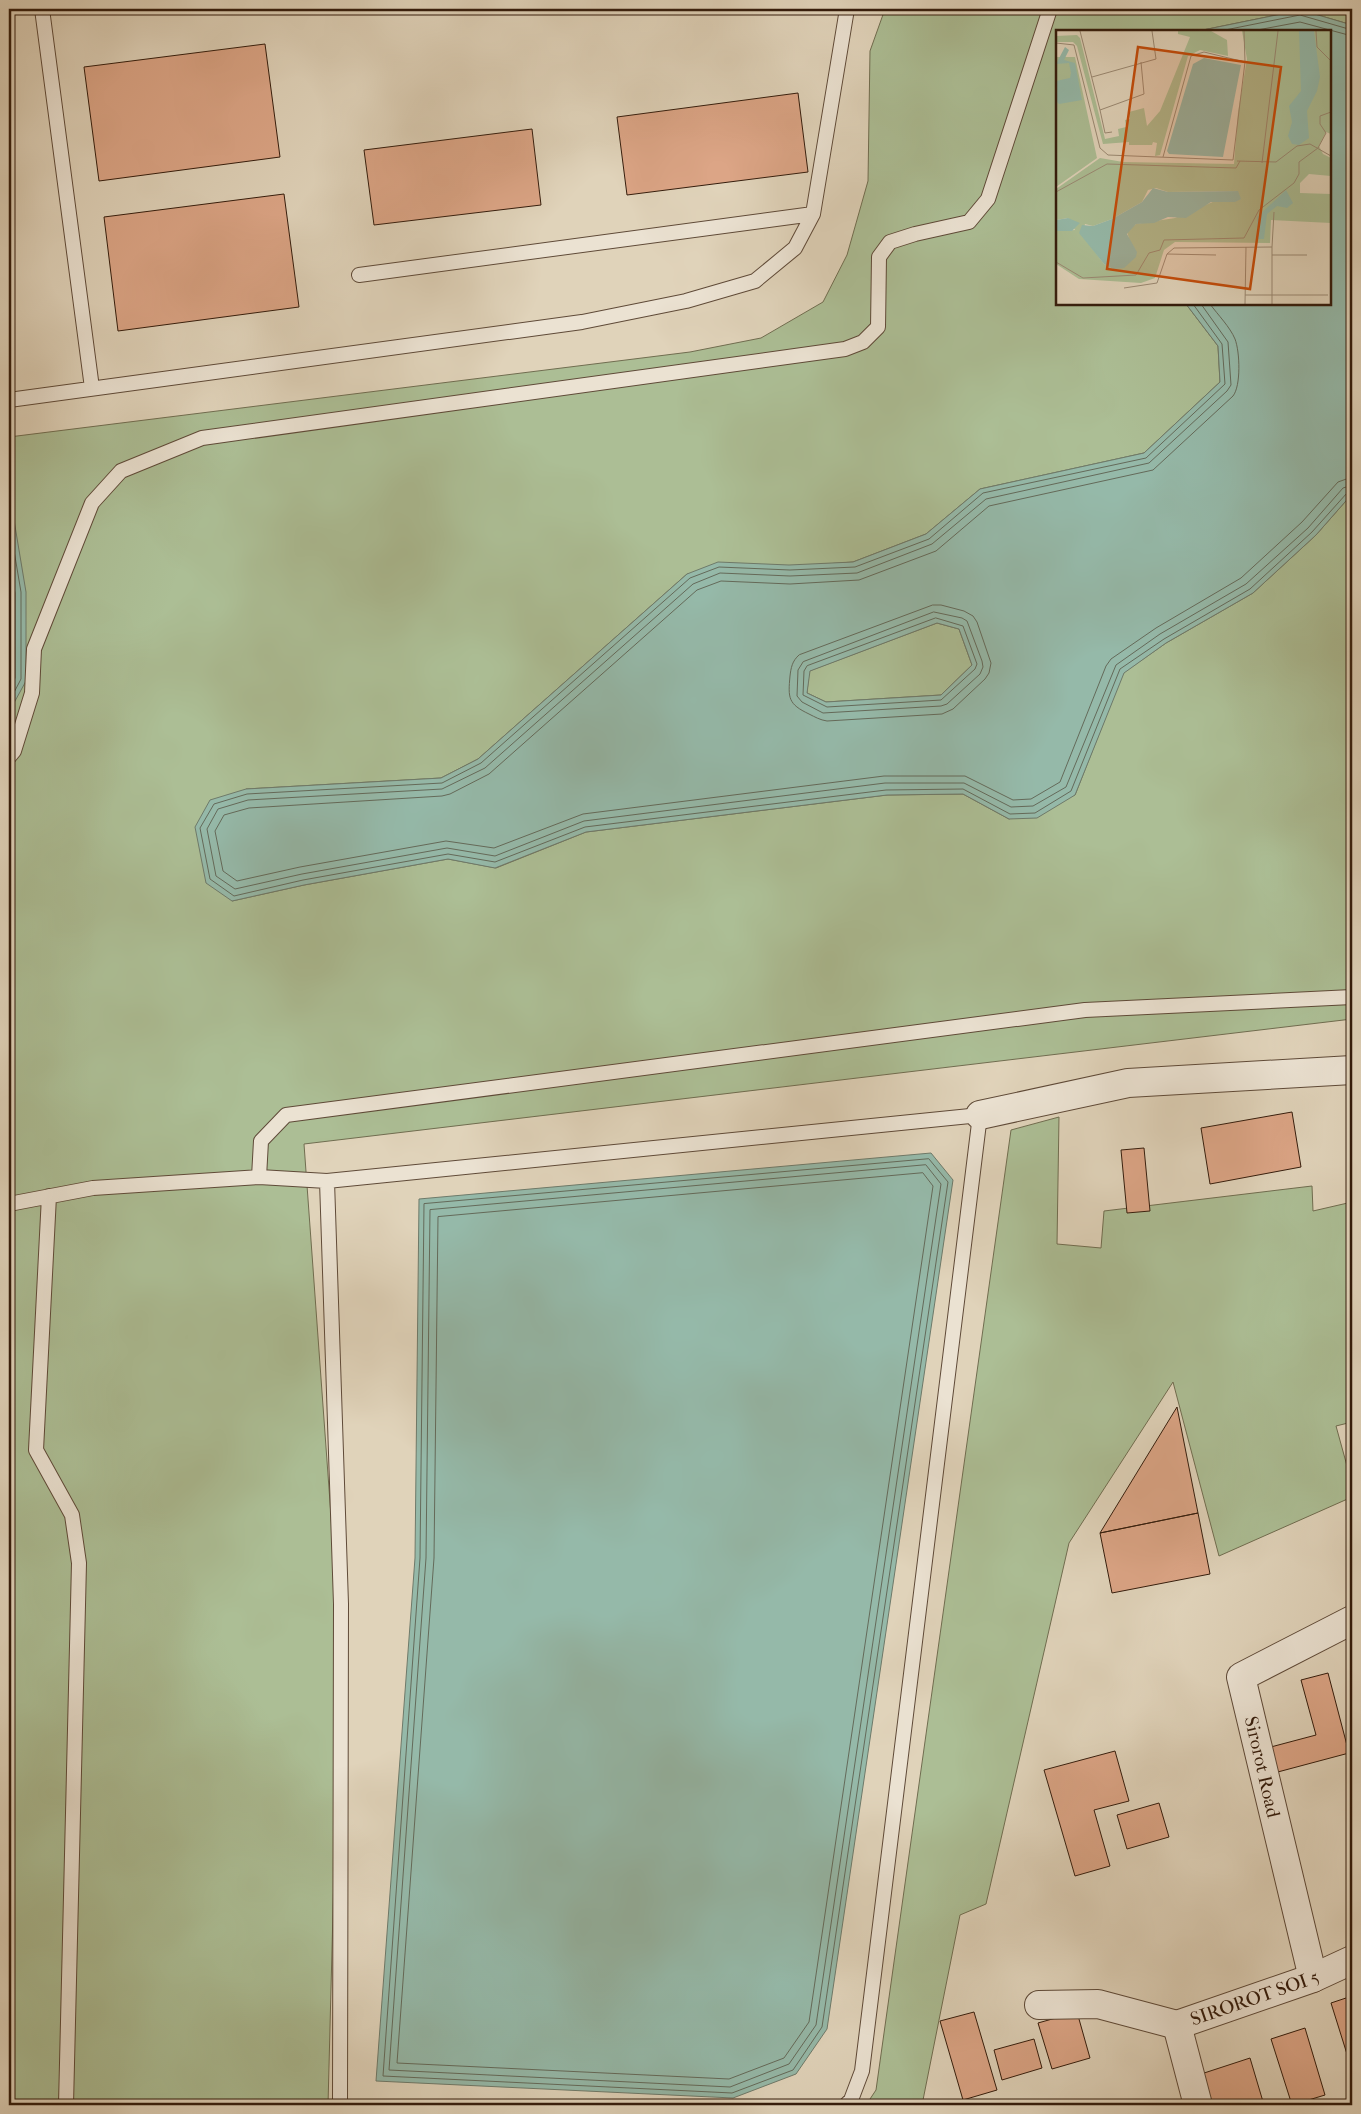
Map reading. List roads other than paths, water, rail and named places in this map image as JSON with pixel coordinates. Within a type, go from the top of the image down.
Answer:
[{"type":"street","points":[[980,1115],[1128,1083],[1352,1070]]},
{"type":"street","name":"Sirorot Road","points":[[1313,1978],[1241,1677],[1352,1620]]},
{"type":"street","name":"SIROROT SOI 5","points":[[1198,2105],[1177,2026],[1313,1978],[1352,1960]]},
{"type":"street","points":[[1039,2005],[1098,2004],[1177,2026]]},
{"type":"lane","points":[[42,9],[92,388]]},
{"type":"lane","points":[[9,400],[582,322],[686,301],[755,281],[795,248],[812,214],[847,9]]},
{"type":"lane","points":[[9,757],[14,751],[32,693],[34,649],[92,502],[121,471],[202,438],[845,349],[863,342],[878,326],[879,257],[890,242],[915,234],[970,222],[988,199],[1050,9]]},
{"type":"lane","points":[[359,275],[812,214]]},
{"type":"lane","points":[[259,1177],[261,1141],[286,1115],[1085,1010],[1352,997]]},
{"type":"lane","points":[[9,1204],[93,1188],[259,1177],[327,1181],[980,1115],[862,2072],[851,2100],[846,2105]]},
{"type":"lane","points":[[327,1181],[341,1604],[340,2105]]},
{"type":"lane","points":[[49,1196],[36,1450],[72,1515],[79,1563],[66,2105]]},
{"type":"water","points":[[1301,10],[1352,25],[1352,494],[1316,535],[1253,593],[1166,643],[1124,673],[1075,795],[1037,818],[1009,819],[963,794],[887,795],[586,832],[495,868],[448,859],[304,885],[232,901],[206,883],[195,827],[210,800],[246,789],[441,778],[478,759],[687,574],[718,562],[789,565],[853,562],[926,534],[980,489],[1144,453],[1220,382],[1218,346],[1187,305],[1331,305],[1331,30],[1203,30]],"holes":[[[937,623],[959,629],[972,665],[941,695],[826,702],[807,693],[810,671]]]},
{"type":"water","points":[[9,490],[26,592],[26,681],[9,712]]},
{"type":"water","points":[[931,1153],[953,1180],[827,2029],[796,2074],[733,2098],[376,2081],[415,1558],[419,1199]]}]
